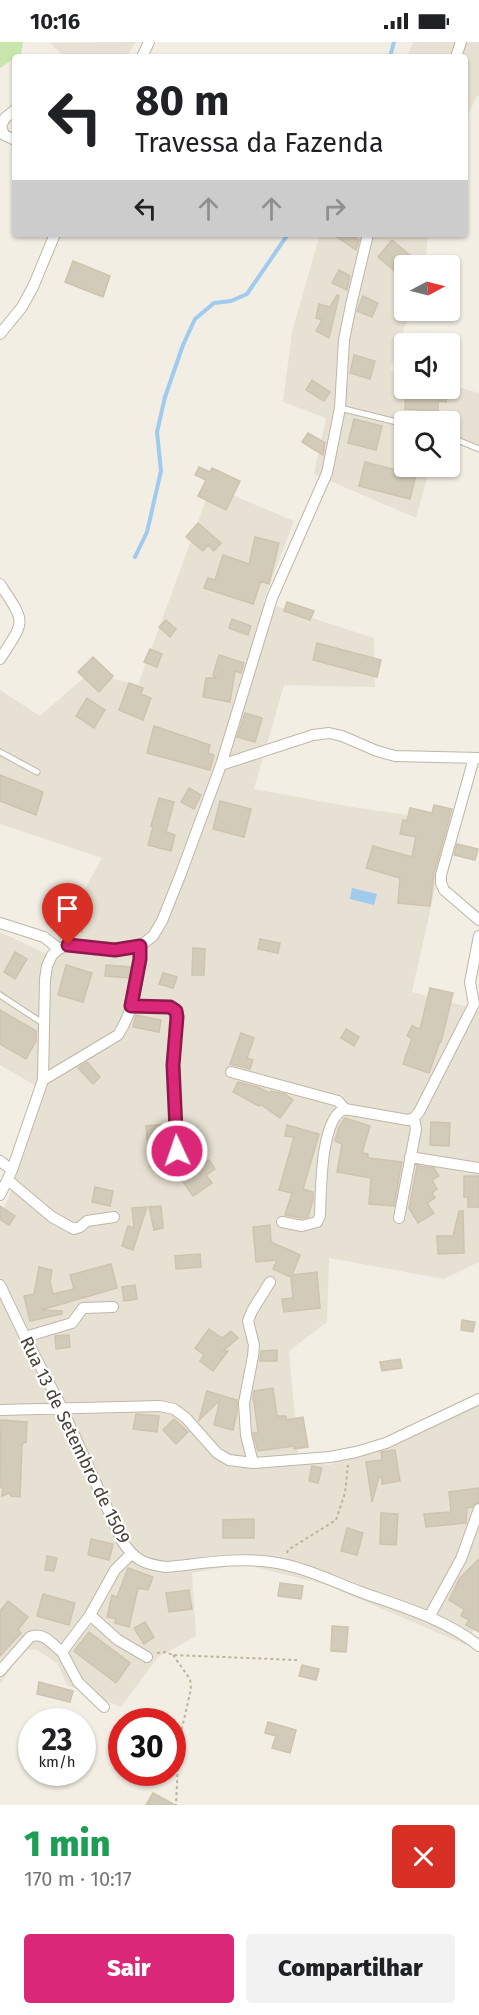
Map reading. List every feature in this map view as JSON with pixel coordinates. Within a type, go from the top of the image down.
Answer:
[{"type":"street","points":[[12,112],[5,118],[1,126],[4,135],[12,139]]},
{"type":"street","points":[[0,334],[22,307],[54,237]]},
{"type":"street","points":[[0,1195],[10,1175],[43,1080],[47,966],[52,955],[68,945],[115,950],[140,946],[153,936],[162,921],[221,765],[272,598],[327,473],[340,408],[344,340],[368,237]]},
{"type":"street","points":[[0,584],[17,610],[21,624],[0,659]]},
{"type":"street","points":[[221,765],[313,735],[329,733],[395,756],[476,758],[441,875],[441,883],[444,890],[479,920]]},
{"type":"street","points":[[0,923],[44,937],[59,949]]},
{"type":"street","points":[[282,1222],[303,1226],[317,1222],[320,1216],[323,1159],[335,1115],[340,1110],[399,1119],[414,1118],[419,1112],[474,1004],[470,982],[479,936]]},
{"type":"street","points":[[43,1080],[118,1035],[125,1024],[131,1006],[140,959],[140,946]]},
{"type":"street","points":[[131,1006],[170,1007],[176,1011],[173,1065],[177,1151]]},
{"type":"street","points":[[231,1072],[338,1101],[345,1109]]},
{"type":"street","points":[[399,1218],[416,1129],[414,1118]]},
{"type":"street","points":[[410,1157],[479,1168]]},
{"type":"street","points":[[0,1161],[10,1175],[52,1217],[74,1229],[87,1221],[114,1217]]},
{"type":"street","points":[[253,1463],[246,1435],[244,1404],[254,1345],[248,1321],[270,1282]]},
{"type":"street","name":"Rua 13 de Setembro de 1509","points":[[0,1285],[62,1408],[122,1541],[131,1554],[140,1561],[166,1567],[251,1561],[298,1568],[429,1617],[465,1634],[479,1646]]},
{"type":"street","points":[[25,1337],[72,1323],[83,1308],[112,1307]]},
{"type":"street","points":[[0,1410],[160,1406],[174,1409],[186,1418],[217,1454],[229,1460],[253,1463],[350,1453],[386,1443],[479,1400]]},
{"type":"street","points":[[429,1617],[461,1559],[474,1541],[479,1509]]},
{"type":"street","points":[[62,1652],[90,1615],[115,1570],[131,1554]]},
{"type":"street","points":[[90,1615],[118,1640],[147,1657]]},
{"type":"street","points":[[0,1671],[30,1637],[43,1636],[62,1652],[78,1682],[104,1707]]},
{"type":"lane","points":[[340,408],[394,421]]},
{"type":"lane","points":[[460,440],[479,449]]},
{"type":"lane","points":[[0,752],[37,772]]},
{"type":"lane","points":[[0,995],[44,1023]]},
{"type":"path","points":[[284,1565],[288,1550],[336,1520],[345,1493],[350,1453]]},
{"type":"path","points":[[147,1657],[165,1652],[172,1655],[297,1660]]},
{"type":"path","points":[[172,1655],[190,1679],[191,1689],[180,1741],[176,1805]]},
{"type":"shaded area","points":[[136,42],[128,54],[62,54],[50,43]]},
{"type":"shaded area","points":[[413,42],[479,42],[479,96],[468,115],[468,54],[408,54]]},
{"type":"shaded area","points":[[319,237],[428,237],[426,255],[394,255],[394,321],[407,321],[403,333],[394,333],[394,358],[390,370],[394,371],[394,399],[460,399],[460,388],[479,393],[479,449],[460,444],[460,411],[394,411],[394,477],[427,477],[416,518],[314,474],[326,418],[283,402],[292,332]]},
{"type":"shaded area","points":[[211,486],[294,521],[263,602],[374,638],[375,687],[284,685],[254,789],[352,807],[450,821],[412,992],[479,1010],[479,1262],[444,1279],[329,1258],[327,1322],[289,1351],[299,1462],[329,1465],[479,1398],[479,1618],[466,1645],[327,1585],[243,1564],[192,1573],[196,1636],[158,1657],[121,1707],[67,1685],[57,1663],[37,1650],[25,1649],[0,1684],[0,1218],[14,1183],[38,1087],[0,1065],[0,932],[49,955],[102,858],[0,824],[0,690],[40,716],[89,673],[138,685]]},
{"type":"green space","points":[[0,42],[23,42],[21,54],[12,54],[12,60],[0,68]]},
{"type":"water","points":[[352,888],[377,894],[374,905],[350,899]]},
{"type":"building","points":[[337,237],[354,237],[359,240],[356,250]]},
{"type":"building","points":[[392,240],[410,255],[394,255],[394,271],[378,257]]},
{"type":"building","points":[[73,261],[110,276],[103,297],[65,282]]},
{"type":"building","points":[[339,270],[350,276],[347,290],[332,283]]},
{"type":"building","points":[[337,295],[339,296],[329,338],[316,331],[322,320],[316,318],[319,304],[330,307]]},
{"type":"building","points":[[363,296],[378,303],[372,317],[357,311]]},
{"type":"building","points":[[354,355],[375,361],[370,379],[350,373]]},
{"type":"building","points":[[312,380],[330,392],[324,401],[306,390]]},
{"type":"building","points":[[405,399],[446,399],[446,402],[438,401],[438,411],[405,409]]},
{"type":"building","points":[[354,419],[382,426],[376,450],[348,443]]},
{"type":"building","points":[[308,433],[325,443],[323,455],[302,442]]},
{"type":"building","points":[[365,462],[394,469],[394,477],[416,477],[410,499],[359,486]]},
{"type":"building","points":[[199,467],[210,472],[212,468],[240,481],[226,510],[198,496],[206,480],[195,475]]},
{"type":"building","points":[[198,523],[221,543],[214,551],[208,545],[203,551],[186,537]]},
{"type":"building","points":[[255,537],[279,543],[269,584],[261,581],[253,604],[204,588],[208,578],[215,580],[223,555],[249,564]]},
{"type":"building","points":[[287,602],[314,611],[310,620],[284,611]]},
{"type":"building","points":[[232,619],[251,626],[248,635],[229,628]]},
{"type":"building","points":[[166,620],[176,629],[170,637],[159,627]]},
{"type":"building","points":[[317,643],[381,660],[377,677],[313,660]]},
{"type":"building","points":[[150,649],[162,654],[157,667],[144,662]]},
{"type":"building","points":[[219,655],[244,663],[241,673],[235,671],[230,702],[203,697],[206,678],[216,678],[213,675]]},
{"type":"building","points":[[93,657],[113,676],[99,692],[78,672]]},
{"type":"building","points":[[129,683],[143,688],[141,694],[151,698],[143,720],[119,710]]},
{"type":"building","points":[[87,698],[105,710],[94,728],[76,716]]},
{"type":"building","points":[[245,713],[262,718],[255,742],[237,737]]},
{"type":"building","points":[[154,726],[210,745],[208,753],[214,755],[210,770],[147,753]]},
{"type":"building","points":[[0,775],[43,792],[36,815],[0,801]]},
{"type":"building","points":[[189,788],[201,795],[194,809],[181,802]]},
{"type":"building","points":[[159,798],[174,802],[166,832],[175,835],[171,851],[148,845]]},
{"type":"building","points":[[220,801],[251,809],[244,837],[213,829]]},
{"type":"building","points":[[434,805],[452,809],[434,873],[430,906],[398,903],[400,878],[366,868],[373,846],[412,857],[416,837],[400,834],[403,820],[407,821],[410,808],[432,813]]},
{"type":"building","points":[[457,844],[478,849],[475,860],[454,855]]},
{"type":"building","points":[[74,894],[90,898],[82,932],[66,928]]},
{"type":"building","points":[[260,939],[280,943],[278,953],[258,949]]},
{"type":"building","points":[[193,948],[205,949],[204,975],[192,975]]},
{"type":"building","points":[[15,952],[27,959],[15,979],[4,972]]},
{"type":"building","points":[[66,965],[92,973],[83,1002],[58,995]]},
{"type":"building","points":[[106,965],[131,967],[130,978],[105,976]]},
{"type":"building","points":[[163,973],[177,977],[173,988],[159,984]]},
{"type":"building","points":[[430,988],[453,993],[441,1042],[429,1073],[403,1064],[412,1038],[407,1036],[412,1026],[420,1029]]},
{"type":"building","points":[[0,1010],[36,1031],[36,1041],[26,1059],[0,1044]]},
{"type":"building","points":[[136,1015],[161,1020],[159,1032],[133,1027]]},
{"type":"building","points":[[346,1029],[359,1037],[354,1046],[341,1038]]},
{"type":"building","points":[[241,1033],[254,1038],[247,1058],[253,1060],[250,1069],[230,1064]]},
{"type":"building","points":[[87,1062],[100,1077],[93,1084],[78,1068]]},
{"type":"building","points":[[238,1082],[258,1087],[269,1093],[271,1091],[285,1094],[293,1100],[280,1118],[260,1104],[259,1106],[233,1092]]},
{"type":"building","points":[[345,1118],[370,1126],[362,1153],[368,1154],[368,1158],[402,1162],[394,1206],[369,1204],[371,1178],[337,1172],[342,1144],[335,1141],[339,1127]]},
{"type":"building","points":[[431,1122],[450,1123],[449,1146],[430,1145]]},
{"type":"building","points":[[167,1124],[172,1165],[150,1167],[146,1126]]},
{"type":"building","points":[[287,1125],[319,1134],[303,1189],[313,1192],[308,1217],[285,1215],[292,1193],[279,1190],[294,1137],[285,1136]]},
{"type":"building","points":[[209,1160],[215,1169],[206,1175],[212,1183],[193,1196],[181,1179]]},
{"type":"building","points":[[417,1166],[434,1168],[439,1176],[432,1180],[437,1189],[432,1193],[435,1198],[427,1203],[434,1213],[418,1223],[409,1208]]},
{"type":"building","points":[[464,1176],[479,1176],[479,1207],[468,1207],[468,1197],[464,1197]]},
{"type":"building","points":[[95,1187],[113,1191],[110,1206],[92,1202]]},
{"type":"building","points":[[0,1206],[15,1216],[9,1225],[0,1219]]},
{"type":"building","points":[[161,1206],[163,1228],[154,1230],[149,1207]]},
{"type":"building","points":[[147,1207],[133,1250],[122,1246],[128,1226],[134,1228],[132,1208]]},
{"type":"building","points":[[459,1211],[463,1211],[464,1253],[438,1254],[437,1236],[453,1236]]},
{"type":"building","points":[[270,1225],[271,1242],[300,1255],[292,1275],[317,1272],[320,1308],[284,1312],[282,1299],[293,1298],[291,1277],[273,1269],[277,1260],[256,1262],[253,1227]]},
{"type":"building","points":[[200,1254],[201,1267],[176,1269],[175,1256]]},
{"type":"building","points":[[111,1264],[117,1288],[41,1310],[62,1311],[62,1314],[30,1321],[24,1296],[34,1294],[39,1267],[52,1270],[50,1282],[53,1294],[74,1289],[70,1275]]},
{"type":"building","points":[[135,1285],[137,1299],[124,1301],[122,1287]]},
{"type":"building","points":[[462,1320],[475,1322],[473,1332],[461,1330]]},
{"type":"building","points":[[209,1329],[222,1338],[231,1331],[238,1338],[223,1351],[228,1351],[213,1371],[200,1361],[204,1355],[195,1348]]},
{"type":"building","points":[[69,1335],[70,1347],[56,1349],[55,1336]]},
{"type":"building","points":[[277,1350],[277,1361],[260,1361],[261,1351]]},
{"type":"building","points":[[400,1359],[402,1368],[382,1371],[380,1362]]},
{"type":"building","points":[[273,1388],[277,1416],[286,1416],[286,1420],[303,1417],[308,1447],[294,1449],[294,1446],[258,1451],[253,1433],[258,1432],[254,1402],[257,1403],[253,1400],[254,1391]]},
{"type":"building","points":[[207,1391],[237,1400],[233,1430],[214,1425],[220,1400],[199,1420]]},
{"type":"building","points":[[136,1414],[159,1416],[157,1432],[133,1429]]},
{"type":"building","points":[[174,1419],[188,1432],[176,1444],[163,1430]]},
{"type":"building","points":[[1,1420],[27,1422],[26,1442],[22,1444],[20,1497],[11,1496],[9,1493],[2,1496],[3,1487],[0,1488]]},
{"type":"building","points":[[395,1450],[400,1481],[382,1484],[382,1478],[379,1477],[372,1502],[366,1462],[382,1460],[381,1452]]},
{"type":"building","points":[[312,1466],[322,1468],[318,1483],[309,1481]]},
{"type":"building","points":[[479,1488],[479,1502],[467,1508],[466,1523],[426,1527],[424,1514],[451,1512],[449,1492]]},
{"type":"building","points":[[381,1513],[398,1514],[396,1545],[380,1544]]},
{"type":"building","points":[[254,1519],[254,1538],[223,1538],[223,1520]]},
{"type":"building","points":[[347,1528],[363,1533],[357,1555],[341,1551]]},
{"type":"building","points":[[91,1539],[113,1544],[109,1560],[88,1555]]},
{"type":"building","points":[[47,1556],[57,1558],[54,1571],[45,1570]]},
{"type":"building","points":[[479,1559],[479,1632],[466,1625],[469,1620],[461,1616],[464,1609],[449,1600],[460,1578]]},
{"type":"building","points":[[128,1568],[153,1577],[148,1590],[138,1588],[129,1627],[115,1623],[116,1619],[107,1617],[112,1595],[117,1597]]},
{"type":"building","points":[[280,1583],[303,1586],[301,1599],[278,1596]]},
{"type":"building","points":[[189,1590],[192,1609],[169,1612],[166,1593]]},
{"type":"building","points":[[43,1594],[75,1603],[69,1625],[37,1616]]},
{"type":"building","points":[[8,1601],[28,1617],[18,1630],[21,1633],[0,1656],[0,1611]]},
{"type":"building","points":[[145,1622],[154,1637],[144,1644],[134,1628]]},
{"type":"building","points":[[332,1626],[348,1627],[346,1652],[331,1651]]},
{"type":"building","points":[[89,1632],[130,1663],[116,1683],[74,1651]]},
{"type":"building","points":[[302,1665],[319,1669],[316,1680],[299,1676]]},
{"type":"building","points":[[39,1682],[73,1691],[70,1702],[37,1694]]},
{"type":"building","points":[[268,1722],[296,1730],[290,1753],[272,1748],[276,1736],[265,1733]]},
{"type":"building","points":[[153,1793],[175,1805],[146,1805]]},
{"type":"waterway","points":[[391,54],[394,42]]},
{"type":"waterway","points":[[135,557],[147,532],[161,471],[157,432],[165,397],[183,345],[195,319],[214,303],[231,301],[247,294],[286,237]]},
{"type":"route","points":[[68,945],[115,950],[140,946],[140,959],[131,1006],[170,1007],[176,1011],[173,1084],[177,1151]]}]
